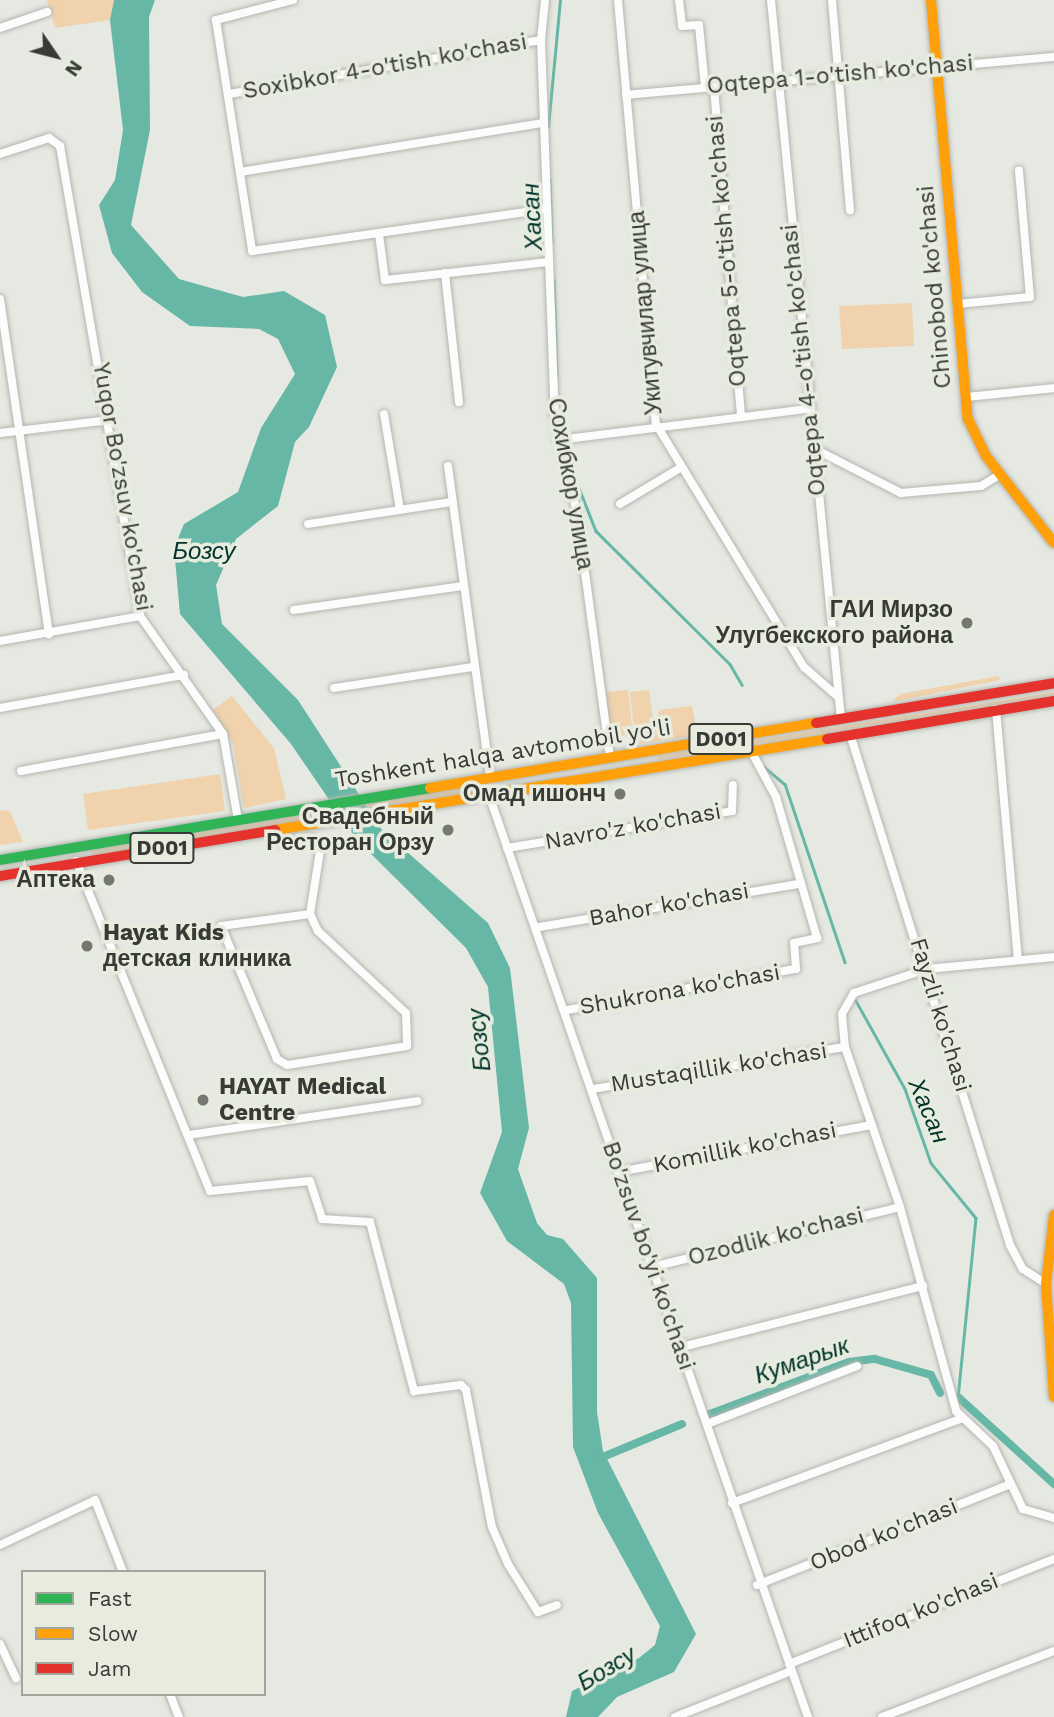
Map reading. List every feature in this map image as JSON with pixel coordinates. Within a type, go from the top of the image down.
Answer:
[{"type":"main road","name":"Chinobod ko'chasi","points":[[931,0],[966,397],[973,434],[999,475],[1054,543]]},
{"type":"main road","name":"Toshkent halqa avtomobil yo'li","points":[[0,860],[1054,682]]},
{"type":"main road","name":"Toshkent halqa avtomobil yo'li","points":[[0,876],[1054,701]]},
{"type":"main road","points":[[635,754],[638,770]]},
{"type":"main road","points":[[1054,1215],[1046,1284],[1054,1397]]},
{"type":"street","points":[[293,0],[218,14],[240,172],[256,253],[547,209]]},
{"type":"street","name":"Сохибкор улица","points":[[545,0],[541,40],[543,124],[558,440],[577,513],[610,758]]},
{"type":"street","name":"Укитувчилар улица","points":[[618,0],[656,424],[680,468],[804,667],[837,696]]},
{"type":"street","name":"Oqtepa 5-o'tish ko'chasi","points":[[679,0],[682,26],[699,25],[709,87],[741,415]]},
{"type":"street","name":"Oqtepa 4-o'tish ko'chasi","points":[[771,0],[806,409],[813,448],[841,719]]},
{"type":"street","points":[[832,0],[850,210]]},
{"type":"street","points":[[0,27],[47,12]]},
{"type":"street","name":"Soxibkor 4-o'tish ko'chasi","points":[[229,94],[541,40]]},
{"type":"street","name":"Oqtepa 1-o'tish ko'chasi","points":[[626,95],[1054,57]]},
{"type":"street","points":[[240,172],[543,124]]},
{"type":"street","name":"Yuqor Bo'zsuv ko'chasi","points":[[0,154],[50,138],[60,146],[110,420],[140,617],[184,675],[223,734],[238,820]]},
{"type":"street","points":[[958,304],[1030,297],[1019,170]]},
{"type":"street","points":[[379,234],[385,280],[549,262]]},
{"type":"street","points":[[445,273],[459,402]]},
{"type":"street","points":[[0,299],[22,429],[49,634]]},
{"type":"street","points":[[966,397],[1054,388]]},
{"type":"street","points":[[558,440],[656,424],[806,409]]},
{"type":"street","points":[[384,414],[400,510]]},
{"type":"street","points":[[0,433],[110,420]]},
{"type":"street","points":[[813,448],[901,493],[981,486],[999,475]]},
{"type":"street","points":[[448,466],[462,586],[490,778]]},
{"type":"street","points":[[620,504],[680,468]]},
{"type":"street","points":[[308,524],[452,502]]},
{"type":"street","points":[[294,610],[462,586]]},
{"type":"street","points":[[0,641],[140,617]]},
{"type":"street","points":[[334,688],[473,667]]},
{"type":"street","points":[[0,708],[184,675]]},
{"type":"street","points":[[996,709],[1018,960]]},
{"type":"street","points":[[20,771],[223,734]]},
{"type":"street","name":"Fayzli ko'chasi","points":[[850,734],[927,969],[1010,1245],[1023,1269],[1046,1284]]},
{"type":"street","name":"Shukrona ko'chasi","points":[[567,1010],[796,969],[794,943],[817,938],[798,884],[776,797],[751,751]]},
{"type":"street","name":"Navro'z ko'chasi","points":[[507,848],[732,811],[733,785]]},
{"type":"street","name":"Bo'zsuv bo'yi ko'chasi","points":[[489,795],[539,927],[618,1172],[707,1424],[757,1585],[808,1717]]},
{"type":"street","points":[[270,830],[281,842],[313,839],[320,851],[310,914],[318,931],[406,1013],[407,1046],[287,1065],[276,1059],[221,926],[310,914]]},
{"type":"street","points":[[72,848],[210,1191],[310,1181],[322,1219],[370,1222],[414,1391],[461,1385],[466,1390],[502,1552],[533,1608],[542,1614],[557,1605]]},
{"type":"street","name":"Bahor ko'chasi","points":[[539,927],[798,884]]},
{"type":"street","points":[[1054,957],[927,969],[855,993],[842,1014],[845,1047],[900,1207],[963,1418],[993,1446],[1023,1509],[1054,1518]]},
{"type":"street","name":"Mustaqillik ko'chasi","points":[[593,1089],[845,1047]]},
{"type":"street","points":[[188,1135],[417,1101]]},
{"type":"street","name":"Komillik ko'chasi","points":[[618,1172],[872,1125]]},
{"type":"street","name":"Ozodlik ko'chasi","points":[[652,1267],[900,1207]]},
{"type":"street","points":[[678,1348],[923,1286]]},
{"type":"street","points":[[707,1424],[857,1366]]},
{"type":"street","points":[[732,1503],[963,1418]]},
{"type":"street","name":"Obod ko'chasi","points":[[757,1585],[1011,1485]]},
{"type":"street","points":[[4,1543],[95,1500],[122,1570]]},
{"type":"street","name":"Ittifoq ko'chasi","points":[[676,1717],[1054,1559]]},
{"type":"street","points":[[0,1644],[16,1678]]},
{"type":"street","points":[[882,1717],[1054,1651]]},
{"type":"street","points":[[171,1696],[179,1717]]},
{"type":"shaded area","points":[[47,0],[114,0],[110,20],[55,28]]},
{"type":"shaded area","points":[[912,303],[914,346],[842,349],[839,306]]},
{"type":"shaded area","points":[[999,676],[1000,680],[892,702],[900,694]]},
{"type":"shaded area","points":[[628,690],[633,735],[611,738],[606,692]]},
{"type":"shaded area","points":[[649,690],[654,728],[634,730],[630,692]]},
{"type":"shaded area","points":[[1054,692],[1054,695],[658,760],[657,756]]},
{"type":"shaded area","points":[[232,696],[274,748],[286,799],[244,808],[233,743],[213,710]]},
{"type":"shaded area","points":[[692,706],[698,735],[639,744],[640,732],[656,729],[659,710]]},
{"type":"shaded area","points":[[220,774],[225,811],[88,830],[83,794]]},
{"type":"shaded area","points":[[481,784],[482,790],[93,856],[92,850]]},
{"type":"shaded area","points":[[0,811],[11,813],[23,842],[0,845]]},
{"type":"water","name":"Бозсу","points":[[114,0],[155,0],[149,17],[150,130],[131,225],[179,279],[243,297],[284,291],[325,315],[337,367],[309,427],[295,442],[278,506],[236,539],[216,585],[222,624],[298,700],[382,830],[488,923],[510,968],[529,1128],[518,1169],[537,1223],[547,1235],[563,1239],[597,1278],[597,1412],[603,1451],[696,1634],[674,1672],[617,1697],[598,1717],[566,1717],[572,1691],[639,1658],[655,1645],[660,1626],[598,1513],[573,1447],[571,1303],[564,1284],[507,1241],[480,1193],[502,1132],[488,987],[466,948],[356,839],[291,744],[180,614],[174,548],[184,524],[238,492],[261,428],[295,374],[278,339],[259,329],[190,326],[142,292],[112,253],[99,205],[115,180],[123,130],[110,20]]},
{"type":"waterway","name":"Хасан","points":[[548,127],[560,0]]},
{"type":"waterway","name":"Хасан","points":[[550,179],[552,242]]},
{"type":"waterway","name":"Хасан","points":[[554,280],[557,375]]},
{"type":"waterway","name":"Хасан","points":[[570,465],[596,531],[730,664],[742,685]]},
{"type":"waterway","name":"Хасан","points":[[762,765],[785,784],[845,962]]},
{"type":"waterway","name":"Хасан","points":[[855,999],[905,1089],[931,1163],[976,1218],[958,1397]]},
{"type":"waterway","name":"Кумарык","points":[[707,1415],[849,1362],[875,1359],[931,1375],[940,1393]]},
{"type":"waterway","points":[[958,1397],[1054,1484]]},
{"type":"waterway","name":"Кумарык","points":[[598,1459],[682,1424]]},
{"type":"traffic: fast","points":[[0,860],[430,788]]},
{"type":"traffic: slow","points":[[931,0],[968,419],[986,456],[1054,543]]},
{"type":"traffic: slow","points":[[430,788],[816,723]]},
{"type":"traffic: slow","points":[[275,830],[827,739]]},
{"type":"traffic: slow","points":[[1054,1215],[1046,1284],[1054,1397]]},
{"type":"traffic: jam","points":[[816,723],[1054,683]]},
{"type":"traffic: jam","points":[[827,739],[1054,701]]},
{"type":"traffic: jam","points":[[0,876],[275,830]]},
{"type":"place","name":"ГАИ Мирзо Улугбекского района","points":[[967,623]]},
{"type":"place","name":"Омад ишонч","points":[[620,794]]},
{"type":"place","name":"Свадебный Ресторан Орзу","points":[[448,830]]},
{"type":"place","name":"Аптека","points":[[109,880]]},
{"type":"place","name":"Hayat Kids детская клиника","points":[[87,946]]},
{"type":"place","name":"HAYAT Medical Centre","points":[[203,1100]]}]
